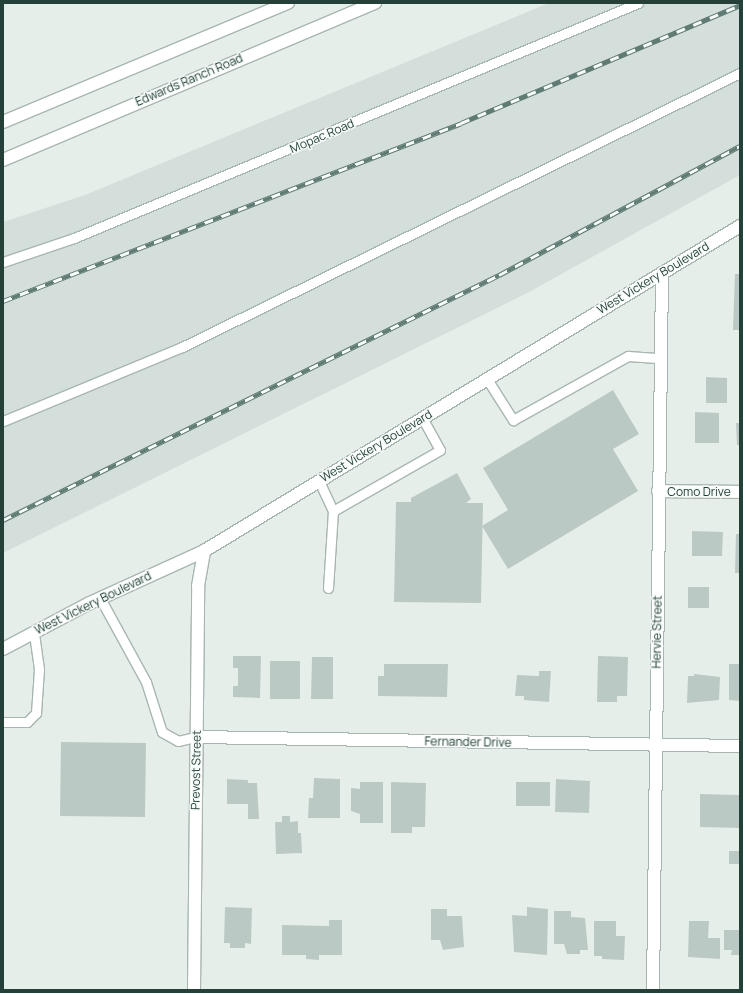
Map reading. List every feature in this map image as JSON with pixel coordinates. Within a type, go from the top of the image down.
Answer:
[{"type":"street","points":[[3,122],[288,3]]},
{"type":"street","name":"Edwards Ranch Road","points":[[3,160],[375,3]]},
{"type":"street","name":"West Vickery Boulevard","points":[[3,649],[100,598],[204,551],[739,226]]},
{"type":"street","name":"Hervie Street","points":[[653,990],[658,492],[662,273]]},
{"type":"street","name":"Como Drive","points":[[658,492],[740,492]]},
{"type":"street","name":"Prevost Street","points":[[194,990],[198,586],[204,551]]},
{"type":"street","name":"Fernander Drive","points":[[196,737],[740,746]]},
{"type":"lane","name":"Mopac Road","points":[[3,262],[74,238],[638,3]]},
{"type":"lane","points":[[3,421],[182,347],[740,73]]},
{"type":"lane","points":[[487,379],[513,420],[628,356],[660,358]]},
{"type":"lane","points":[[333,511],[440,450],[422,418]]},
{"type":"lane","points":[[319,481],[333,511],[328,588]]},
{"type":"lane","points":[[100,598],[146,682],[162,732],[178,741],[196,737]]},
{"type":"lane","points":[[3,722],[27,722],[36,713],[39,669],[34,632]]},
{"type":"shaded area","points":[[549,3],[740,3],[740,175],[529,292],[3,553],[3,222],[85,195]]},
{"type":"building","points":[[735,274],[740,274],[740,330],[733,330]]},
{"type":"building","points":[[706,377],[727,378],[727,403],[706,403]]},
{"type":"building","points":[[613,390],[639,434],[613,449],[638,491],[508,569],[482,526],[508,510],[483,468]]},
{"type":"building","points":[[695,412],[719,413],[719,443],[695,443]]},
{"type":"building","points":[[736,423],[740,423],[740,445],[737,445]]},
{"type":"building","points":[[457,473],[471,499],[466,503],[483,503],[481,603],[394,602],[396,502],[411,502],[411,498]]},
{"type":"building","points":[[692,531],[723,532],[722,556],[692,556]]},
{"type":"building","points":[[736,534],[740,534],[740,573],[735,573]]},
{"type":"building","points":[[688,587],[709,587],[709,608],[688,608]]},
{"type":"building","points":[[233,656],[261,656],[260,698],[233,697],[233,686],[238,686],[238,668],[233,668]]},
{"type":"building","points":[[598,656],[628,657],[627,696],[617,696],[617,702],[597,702]]},
{"type":"building","points":[[312,657],[333,657],[333,699],[311,699]]},
{"type":"building","points":[[270,661],[300,661],[300,699],[270,699]]},
{"type":"building","points":[[384,664],[448,664],[447,697],[378,696],[378,676],[384,676]]},
{"type":"building","points":[[729,664],[740,664],[740,701],[729,700]]},
{"type":"building","points":[[539,671],[551,671],[549,702],[524,700],[524,696],[515,696],[517,675],[539,676]]},
{"type":"building","points":[[694,674],[720,677],[719,700],[687,703],[688,676],[694,676]]},
{"type":"building","points":[[61,742],[146,743],[145,817],[60,816]]},
{"type":"building","points":[[314,778],[340,779],[340,818],[308,818],[309,798],[313,798]]},
{"type":"building","points":[[227,779],[248,780],[248,783],[257,783],[259,819],[248,819],[248,804],[227,804]]},
{"type":"building","points":[[556,779],[590,781],[589,813],[555,812]]},
{"type":"building","points":[[360,782],[383,782],[383,823],[360,823],[360,814],[351,811],[351,788],[360,789]]},
{"type":"building","points":[[391,782],[426,783],[425,827],[412,827],[412,833],[391,833]]},
{"type":"building","points":[[516,782],[550,782],[550,806],[516,806]]},
{"type":"building","points":[[700,794],[740,795],[740,828],[700,827]]},
{"type":"building","points":[[282,816],[290,816],[290,822],[298,821],[298,833],[301,833],[302,853],[276,854],[275,822],[282,822]]},
{"type":"building","points":[[729,851],[740,851],[740,864],[729,864]]},
{"type":"building","points":[[225,907],[252,908],[251,944],[245,943],[245,948],[230,948],[230,943],[224,943]]},
{"type":"building","points":[[527,907],[548,909],[547,955],[514,952],[512,915],[527,916]]},
{"type":"building","points":[[431,909],[447,909],[447,916],[462,916],[464,947],[443,950],[440,940],[431,940]]},
{"type":"building","points":[[554,911],[571,911],[571,917],[585,918],[588,950],[580,950],[580,954],[567,954],[564,944],[554,944]]},
{"type":"building","points":[[329,920],[342,920],[342,955],[319,955],[319,960],[306,959],[306,955],[282,955],[282,925],[329,926]]},
{"type":"building","points":[[594,921],[616,921],[616,936],[625,936],[624,960],[602,959],[602,956],[594,956]]},
{"type":"building","points":[[689,921],[709,921],[708,938],[720,938],[720,959],[688,957]]},
{"type":"building","points":[[724,930],[740,930],[740,955],[731,955],[732,950],[724,950]]},
{"type":"railway","points":[[3,301],[461,123],[740,5]]},
{"type":"railway","points":[[3,520],[499,275],[740,146]]}]
